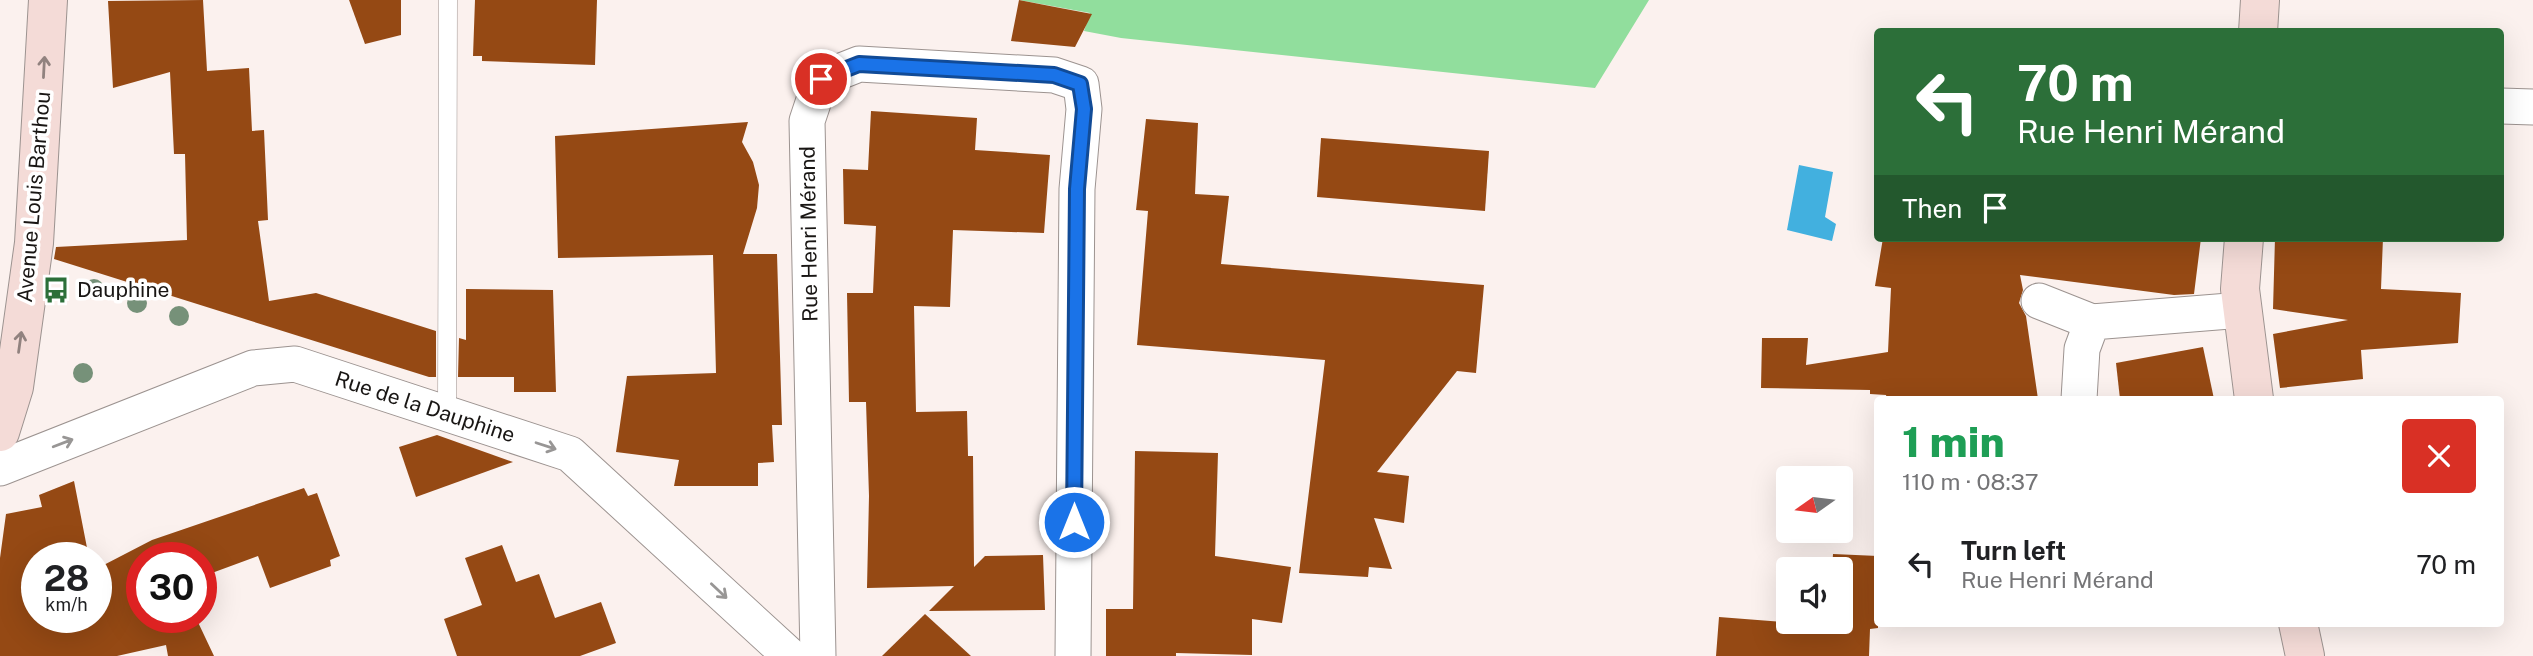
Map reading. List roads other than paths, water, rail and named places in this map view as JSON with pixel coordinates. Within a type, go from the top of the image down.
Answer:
[{"type":"street","name":"Avenue Louis Barthou","points":[[0,432],[34,243],[48,0]]},
{"type":"street","points":[[2258,28],[2260,0]]},
{"type":"street","name":"Rue Henri Mérand","points":[[818,656],[807,121],[821,79],[859,64],[1054,75],[1080,84],[1084,109],[1077,189],[1073,656]]},
{"type":"street","points":[[2504,106],[2533,107]]},
{"type":"street","points":[[2244,242],[2240,289],[2254,396]]},
{"type":"street","points":[[2039,301],[2092,322],[2242,310]]},
{"type":"street","points":[[2080,396],[2082,349],[2092,322]]},
{"type":"street","name":"Rue de la Dauphine","points":[[0,468],[253,368],[295,364],[570,454],[790,656]]},
{"type":"street","points":[[2299,627],[2305,656]]},
{"type":"lane","points":[[447,414],[448,0]]},
{"type":"water","points":[[1799,165],[1833,172],[1825,217],[1836,224],[1832,241],[1787,230]]},
{"type":"place","name":"Dauphine","points":[[56,290]]}]
